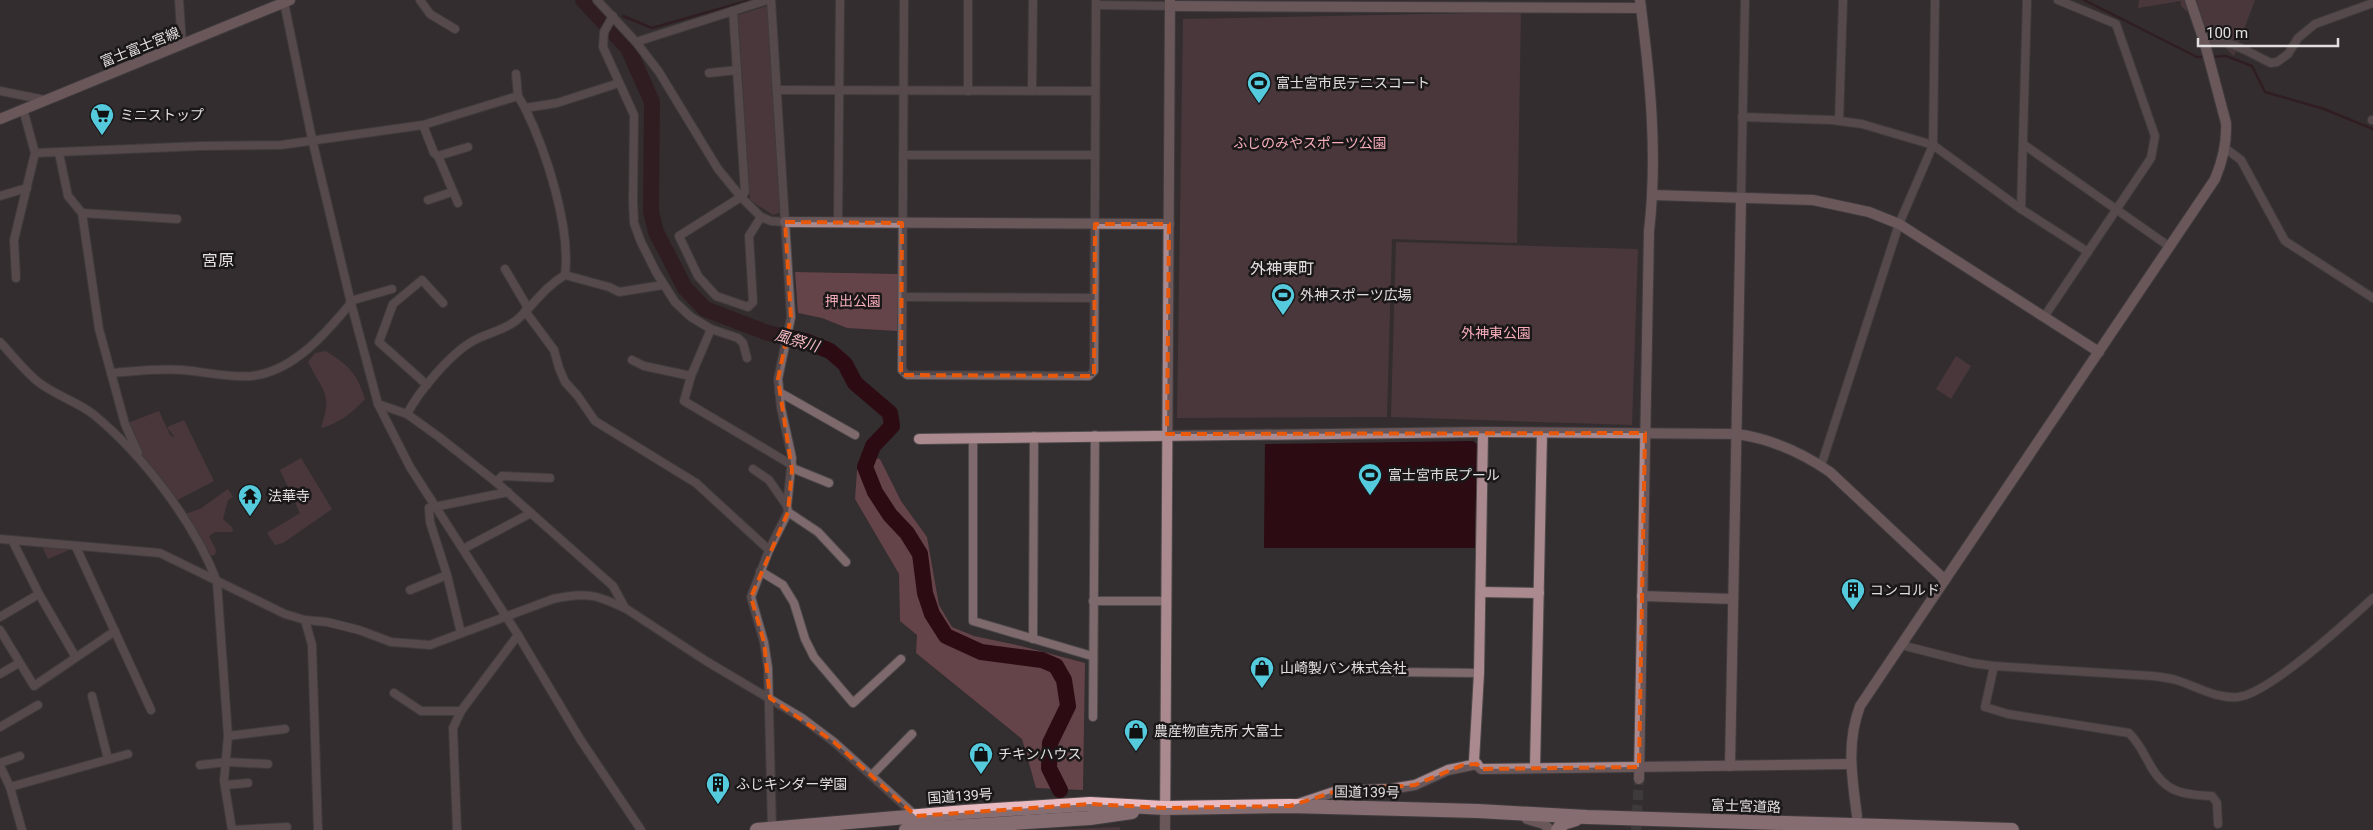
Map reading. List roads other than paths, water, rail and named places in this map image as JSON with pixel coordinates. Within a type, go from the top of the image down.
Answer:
[{"type":"highway","name":"国道139号","points":[[757,830],[916,816],[1090,804],[1165,808],[1290,806],[1478,811]]},
{"type":"highway","name":"国道139号","points":[[906,830],[1090,818],[1165,808]]},
{"type":"highway","name":"富士宮道路","points":[[1478,811],[1587,817],[2012,830]]},
{"type":"highway","points":[[1558,830],[1563,823],[1587,817]]},
{"type":"street","points":[[179,0],[182,44]]},
{"type":"street","points":[[420,0],[430,14],[455,29]]},
{"type":"street","points":[[597,0],[636,42],[659,72],[718,169],[741,197],[761,217],[771,221],[1169,224]]},
{"type":"street","points":[[636,42],[769,0],[778,90],[791,317],[778,379],[792,466],[788,509],[760,571],[751,597],[764,642],[770,698],[772,828]]},
{"type":"street","points":[[838,222],[840,0]]},
{"type":"street","points":[[904,0],[902,370],[907,375],[1089,376],[1094,371],[1096,2],[1641,4],[1652,120],[1653,195],[1649,231],[1639,779]]},
{"type":"street","points":[[968,0],[968,91]]},
{"type":"street","points":[[1032,0],[1032,92]]},
{"type":"street","points":[[1730,766],[1745,0]]},
{"type":"street","points":[[1839,121],[1843,0]]},
{"type":"street","points":[[1821,466],[1899,224],[1933,145],[1935,0]]},
{"type":"street","points":[[2020,208],[2028,0]]},
{"type":"street","points":[[2044,317],[2151,158],[2155,136],[2116,24],[2058,0]]},
{"type":"street","points":[[1857,816],[1850,764],[1851,738],[1854,721],[1860,706],[2170,247],[2215,179],[2223,160],[2226,123],[2205,44],[2190,0]]},
{"type":"street","points":[[287,1],[312,139],[350,302],[378,404],[410,467],[518,635],[580,739],[641,830]]},
{"type":"street","name":"富士富士宮線","points":[[0,118],[182,44],[273,3],[287,1]]},
{"type":"street","points":[[1165,830],[1170,3]]},
{"type":"street","points":[[2205,44],[2221,42],[2234,45],[2271,63],[2277,62],[2288,54],[2298,38],[2315,24],[2373,3]]},
{"type":"street","points":[[733,11],[745,192],[741,197],[679,236],[698,276],[716,296],[748,307],[753,302],[749,236],[761,217]]},
{"type":"street","points":[[612,17],[604,32],[603,47],[634,115],[634,223],[641,242],[663,285],[675,302],[691,317],[711,329],[738,338],[742,343],[747,358]]},
{"type":"street","points":[[709,73],[737,70]]},
{"type":"street","points":[[516,74],[518,96],[535,129],[558,203],[567,240],[565,275]]},
{"type":"street","points":[[525,108],[558,103],[619,83]]},
{"type":"street","points":[[778,90],[1095,91]]},
{"type":"street","points":[[0,91],[45,100]]},
{"type":"street","points":[[36,154],[200,146],[281,145],[312,139],[423,125],[518,96]]},
{"type":"street","points":[[16,278],[14,240],[36,154],[23,109]]},
{"type":"street","points":[[1742,117],[1839,121],[1862,124],[1933,145],[2020,208],[2088,252]]},
{"type":"street","points":[[423,125],[458,203]]},
{"type":"street","points":[[2023,144],[2170,247]]},
{"type":"street","points":[[438,156],[468,147]]},
{"type":"street","points":[[2224,148],[2241,160],[2285,241],[2373,298]]},
{"type":"street","points":[[59,153],[68,196],[82,213],[100,329],[125,424],[139,457]]},
{"type":"street","points":[[904,155],[1095,155]]},
{"type":"street","points":[[0,196],[27,188]]},
{"type":"street","points":[[428,200],[452,192]]},
{"type":"street","points":[[1653,195],[1814,200],[1869,212],[1899,224],[2099,352]]},
{"type":"street","points":[[82,213],[177,219]]},
{"type":"street","points":[[505,269],[527,310],[554,350],[565,382],[577,395],[594,421],[696,483],[769,550]]},
{"type":"street","points":[[407,414],[415,399],[426,385],[465,346],[516,320],[555,280],[565,275],[609,287],[619,292],[663,285]]},
{"type":"street","points":[[426,385],[379,342],[393,304],[422,280],[442,304]]},
{"type":"street","points":[[111,372],[181,370],[226,376],[252,376],[266,372],[302,354],[322,338],[350,302],[392,289]]},
{"type":"street","points":[[902,297],[1094,298]]},
{"type":"street","points":[[711,329],[691,376],[684,401],[792,466],[829,483]]},
{"type":"street","points":[[0,342],[37,381],[92,413],[139,457],[177,509],[208,558],[217,582],[228,736],[225,785],[232,830],[287,827]]},
{"type":"street","points":[[632,360],[644,366],[691,376]]},
{"type":"street","points":[[779,392],[854,435]]},
{"type":"street","points":[[378,404],[407,414],[496,482],[613,586],[626,608]]},
{"type":"street","points":[[919,439],[1167,434],[1484,432],[1737,434],[1770,441],[1811,459],[1821,466],[1844,484],[1945,580]]},
{"type":"street","points":[[1484,432],[1479,673],[1474,760],[1481,769],[1850,764]]},
{"type":"street","points":[[1536,768],[1542,432]]},
{"type":"street","points":[[1093,717],[1095,435]]},
{"type":"street","points":[[1033,638],[1034,436]]},
{"type":"street","points":[[974,438],[973,621],[1092,656]]},
{"type":"street","points":[[752,469],[769,480],[788,509],[818,532],[846,562]]},
{"type":"street","points":[[496,482],[502,476],[550,478]]},
{"type":"street","points":[[461,633],[447,575],[430,522],[429,508],[508,492]]},
{"type":"street","points":[[463,550],[531,513]]},
{"type":"street","points":[[0,539],[62,543],[76,547],[160,554],[285,614],[305,620],[327,622],[358,630],[391,642],[430,645],[553,599],[573,594],[589,594],[602,597],[626,608],[706,660],[802,718],[872,775],[916,816]]},
{"type":"street","points":[[12,540],[39,594],[75,656]]},
{"type":"street","points":[[76,547],[152,710]]},
{"type":"street","points":[[760,571],[782,585],[794,603],[805,639],[814,656],[832,681],[853,703],[901,659]]},
{"type":"street","points":[[410,590],[447,575]]},
{"type":"street","points":[[1481,592],[1539,593]]},
{"type":"street","points":[[0,617],[39,594]]},
{"type":"street","points":[[1642,596],[1733,599]]},
{"type":"street","points":[[1901,645],[1972,663],[1994,666],[2153,676],[2175,680],[2216,695],[2239,697],[2263,688],[2340,628],[2373,598]]},
{"type":"street","points":[[1093,600],[1166,601]]},
{"type":"street","points":[[305,620],[312,645],[318,830]]},
{"type":"street","points":[[0,630],[34,686],[75,656],[115,631]]},
{"type":"street","points":[[457,830],[453,728],[461,711],[518,635]]},
{"type":"street","points":[[0,674],[19,663]]},
{"type":"street","points":[[1994,666],[1985,707],[2008,714],[2129,734],[2137,741],[2161,781],[2184,795],[2212,796],[2217,803],[2218,824]]},
{"type":"street","points":[[1393,672],[1479,673]]},
{"type":"street","points":[[394,693],[421,711],[461,711]]},
{"type":"street","points":[[92,696],[108,759]]},
{"type":"street","points":[[0,727],[38,705]]},
{"type":"street","points":[[228,736],[285,729]]},
{"type":"street","points":[[872,775],[912,734]]},
{"type":"street","points":[[10,787],[128,754]]},
{"type":"street","points":[[20,756],[0,764],[3,778],[10,787],[20,829]]},
{"type":"street","points":[[200,765],[227,762],[268,764]]},
{"type":"street","points":[[1290,806],[1337,791],[1391,789],[1415,785],[1448,770],[1477,764]]},
{"type":"street","points":[[225,785],[248,783]]},
{"type":"street","points":[[1478,811],[1492,815],[1535,820],[1550,830]]},
{"type":"waterway","name":"風祭川","points":[[583,0],[628,48],[652,102],[651,212],[656,232],[685,288],[705,309],[768,333],[805,341],[830,351],[845,364],[855,383],[890,413],[892,426],[873,446],[865,467],[875,492],[890,515],[907,533],[920,554],[925,593],[932,614],[946,636],[981,652],[1042,660],[1056,666],[1064,680],[1068,706],[1050,743],[1049,768],[1060,790]]},
{"type":"waterway","points":[[623,16],[652,28],[750,0]]},
{"type":"waterway","points":[[2084,0],[2197,57],[2205,57]]},
{"type":"waterway","name":"風祭川","points":[[594,13],[605,14]]},
{"type":"waterway","points":[[2211,57],[2226,56],[2252,66],[2265,92],[2324,109],[2373,129]]},
{"type":"tunnel","points":[[1636,830],[1639,779]]},
{"type":"place","name":"富士宮市民テニスコート","points":[[1259,104]]},
{"type":"place","name":"ミニストップ","points":[[102,136]]},
{"type":"place","name":"外神スポーツ広場","points":[[1283,316]]},
{"type":"place","name":"富士宮市民プール","points":[[1370,496]]},
{"type":"place","name":"法華寺","points":[[250,517]]},
{"type":"place","name":"コンコルド","points":[[1853,611]]},
{"type":"place","name":"山崎製パン株式会社","points":[[1262,689]]},
{"type":"place","name":"農産物直売所 大富士","points":[[1136,752]]},
{"type":"place","name":"チキンハウス","points":[[981,775]]},
{"type":"place","name":"ふじキンダー学園","points":[[718,805]]},
{"type":"district","name":"宮原","points":[[218,260]]},
{"type":"district","name":"外神東町","points":[[1282,268]]},
{"type":"park label","name":"ふじのみやスポーツ公園","points":[[1310,143]]},
{"type":"park label","name":"押出公園","points":[[853,301]]},
{"type":"park label","name":"外神東公園","points":[[1496,333]]}]
